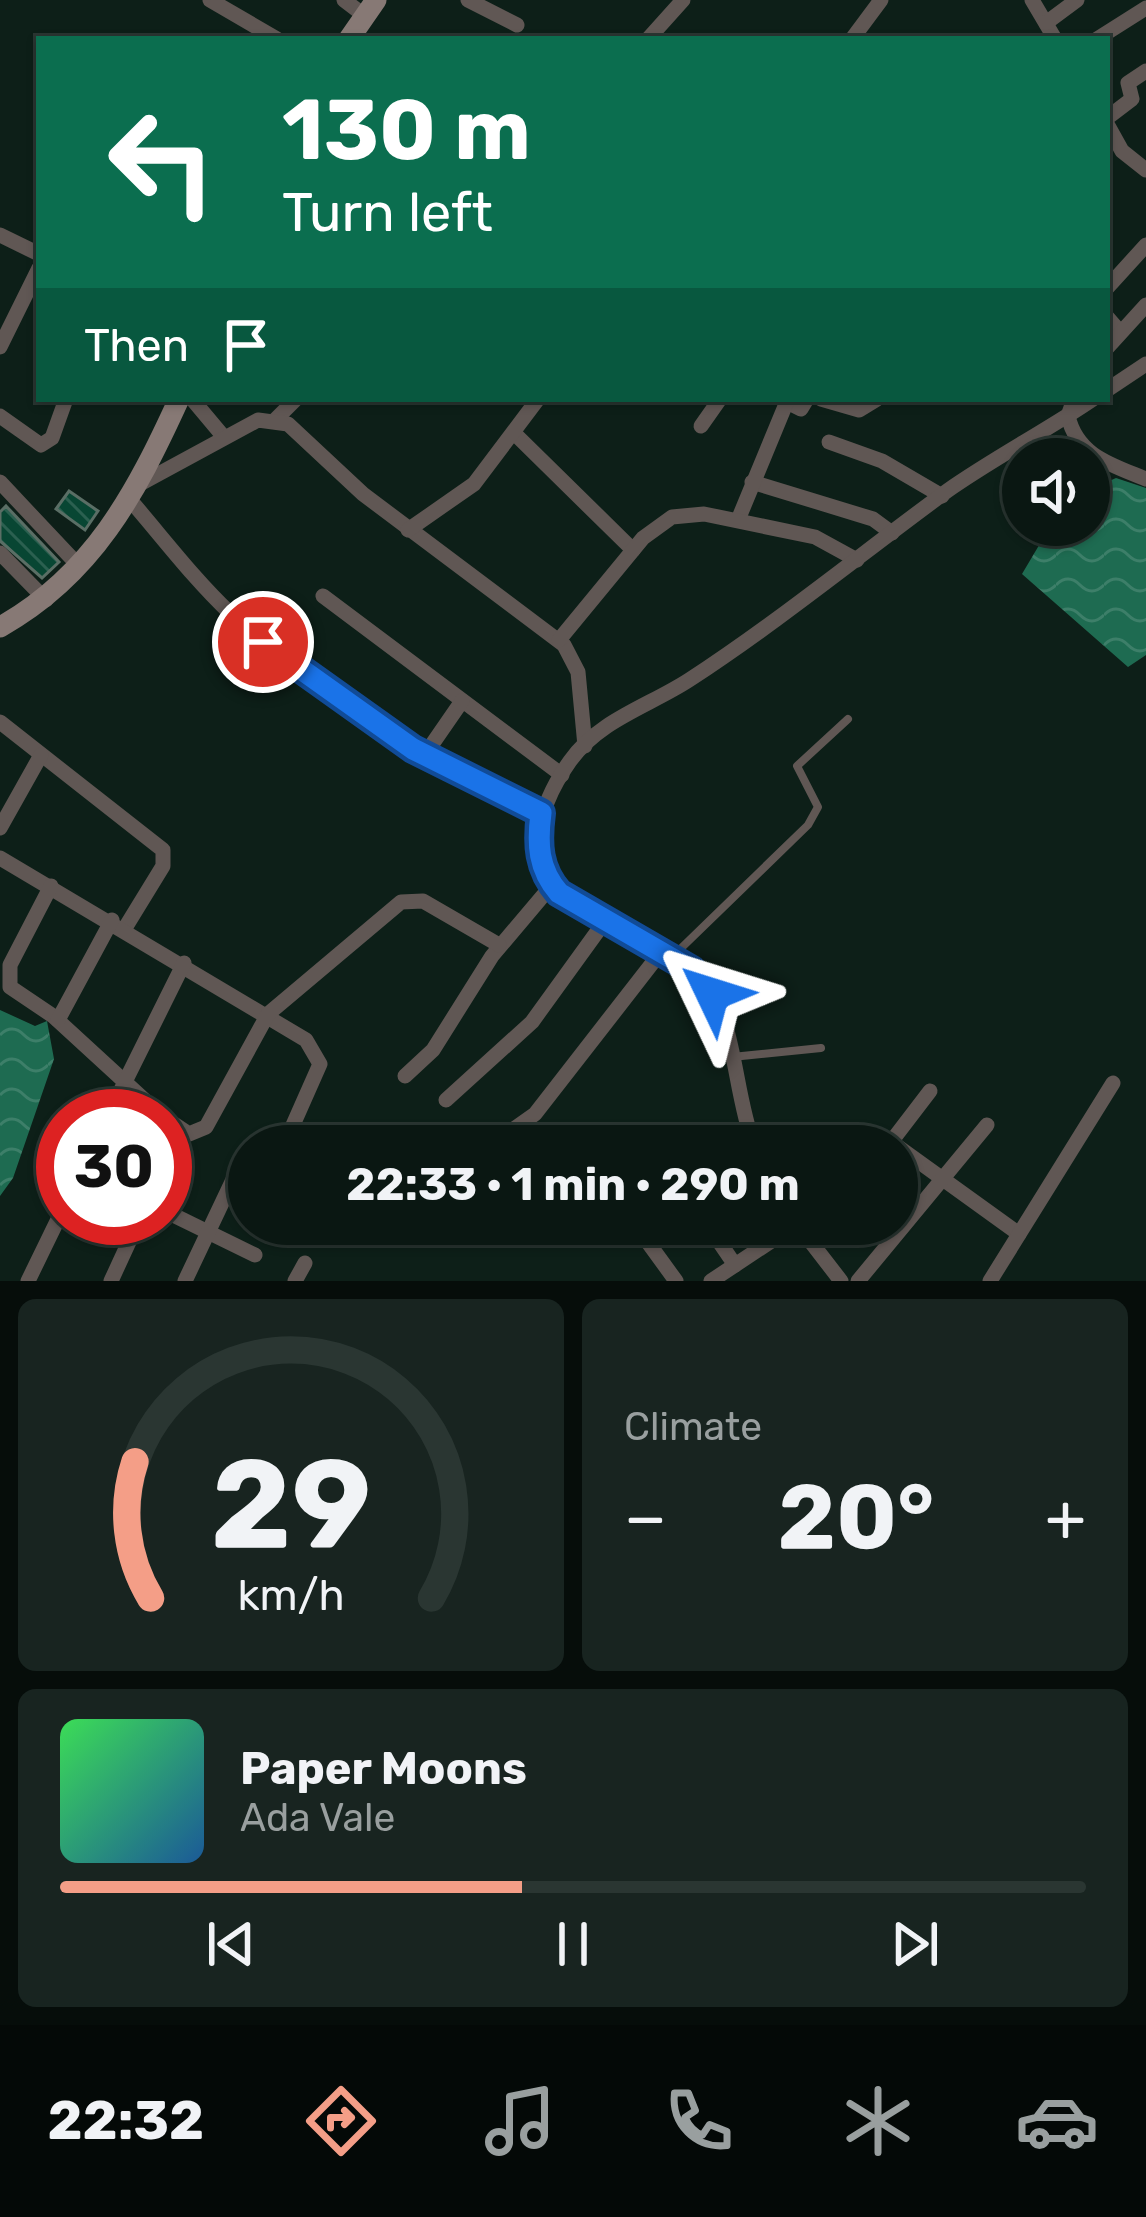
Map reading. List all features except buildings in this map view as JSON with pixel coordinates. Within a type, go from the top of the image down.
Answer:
[{"type":"street","points":[[210,0],[272,36]]},
{"type":"street","points":[[344,0],[370,8],[351,36]]},
{"type":"street","points":[[468,0],[518,26]]},
{"type":"street","points":[[651,36],[683,0]]},
{"type":"street","points":[[854,36],[881,0]]},
{"type":"street","points":[[1032,0],[1053,36]]},
{"type":"street","points":[[1046,23],[1077,0]]},
{"type":"street","points":[[1102,36],[1146,8]]},
{"type":"street","points":[[1110,132],[1132,99],[1128,83],[1146,71]]},
{"type":"street","points":[[1110,134],[1144,165]]},
{"type":"street","points":[[0,236],[36,253]]},
{"type":"street","points":[[1110,285],[1146,245]]},
{"type":"street","points":[[0,347],[36,274]]},
{"type":"street","points":[[1110,344],[1146,305]]},
{"type":"street","points":[[1110,320],[1120,332]]},
{"type":"street","points":[[1110,388],[1146,364]]},
{"type":"street","points":[[0,416],[40,445],[52,438],[65,402]]},
{"type":"street","points":[[0,628],[46,600],[79,566],[136,493],[177,402]]},
{"type":"street","points":[[195,402],[223,436]]},
{"type":"street","points":[[275,419],[293,402]]},
{"type":"street","points":[[408,530],[474,484],[536,402]]},
{"type":"street","points":[[700,426],[717,402]]},
{"type":"street","points":[[738,520],[784,402]]},
{"type":"street","points":[[830,402],[854,410],[871,402]]},
{"type":"street","points":[[749,1125],[712,994],[692,970],[552,885],[540,859],[541,813],[562,775],[602,729],[686,682],[1071,407],[1076,437],[1093,456],[1146,479]]},
{"type":"street","points":[[136,493],[223,436],[258,420],[275,419],[302,433],[408,530],[559,640],[578,672],[584,746]]},
{"type":"street","points":[[514,433],[633,550]]},
{"type":"street","points":[[829,442],[882,461],[941,496]]},
{"type":"street","points":[[752,482],[873,520],[892,533]]},
{"type":"street","points":[[136,493],[225,609],[263,642],[424,756],[541,813]]},
{"type":"street","points":[[4,494],[79,566]]},
{"type":"street","points":[[559,640],[633,550],[672,517],[738,520],[830,541],[857,560]]},
{"type":"street","points":[[0,553],[46,600]]},
{"type":"street","points":[[323,596],[562,775]]},
{"type":"street","points":[[424,756],[462,701]]},
{"type":"street","points":[[0,722],[164,850],[163,866],[118,924],[58,1020]]},
{"type":"street","points":[[0,827],[41,755]]},
{"type":"street","points":[[0,858],[184,963],[306,1040],[320,1064],[293,1125]]},
{"type":"street","points":[[405,1076],[433,1050],[500,946],[552,885]]},
{"type":"street","points":[[51,886],[10,965],[5,985],[58,1020],[130,1089]]},
{"type":"street","points":[[192,1133],[206,1127],[268,1014],[401,902],[423,901],[500,946]]},
{"type":"street","points":[[446,1100],[532,1022],[605,921]]},
{"type":"street","points":[[520,1125],[535,1114],[666,955]]},
{"type":"street","points":[[122,1089],[184,963]]},
{"type":"street","points":[[990,1281],[1113,1083]]},
{"type":"street","points":[[907,1125],[930,1091]]},
{"type":"street","points":[[858,1281],[986,1125]]},
{"type":"street","points":[[918,1162],[1019,1234]]},
{"type":"street","points":[[185,1281],[228,1190]]},
{"type":"street","points":[[192,1225],[254,1255]]},
{"type":"street","points":[[28,1281],[46,1245]]},
{"type":"street","points":[[111,1281],[128,1245]]},
{"type":"street","points":[[650,1245],[676,1281]]},
{"type":"street","points":[[722,1245],[736,1265]]},
{"type":"street","points":[[711,1281],[772,1245]]},
{"type":"street","points":[[817,1245],[841,1281]]},
{"type":"street","points":[[295,1281],[305,1263]]},
{"type":"lane","points":[[666,955],[808,825],[818,807],[797,766],[848,719]]},
{"type":"lane","points":[[731,1057],[821,1048]]},
{"type":"water","points":[[1116,478],[1146,488],[1146,655],[1128,667],[1022,574],[1039,546],[1110,546],[1110,481]]},
{"type":"water","points":[[0,1010],[35,1026],[47,1021],[54,1059],[44,1089],[36,1089],[36,1111],[13,1178],[0,1196]]},
{"type":"route","points":[[263,642],[413,749],[541,813],[540,859],[545,878],[559,893],[692,970],[712,994]]}]
